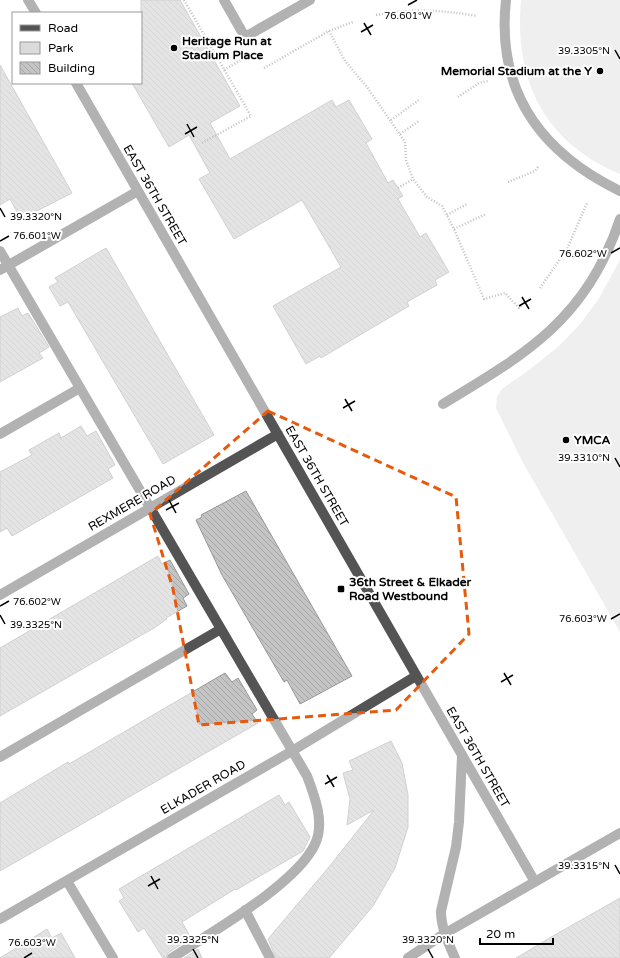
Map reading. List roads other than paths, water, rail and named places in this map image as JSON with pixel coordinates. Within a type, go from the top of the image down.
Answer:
[{"type":"street","points":[[28,0],[35,12]]},
{"type":"street","points":[[224,0],[245,37],[310,0]]},
{"type":"street","points":[[506,0],[504,37],[509,66],[518,94],[531,120],[552,145],[576,166],[620,191]]},
{"type":"street","name":"EAST 36TH STREET","points":[[77,84],[535,882]]},
{"type":"street","points":[[4,268],[138,192]]},
{"type":"street","points":[[443,404],[508,365],[548,334],[580,298],[598,272],[611,246],[620,219]]},
{"type":"street","points":[[0,251],[4,268],[80,388],[307,776],[316,800],[319,823],[316,843],[306,860],[289,877],[245,910],[172,958]]},
{"type":"street","points":[[0,434],[80,388]]},
{"type":"street","name":"REXMERE ROAD","points":[[0,595],[278,434]]},
{"type":"street","points":[[0,757],[221,629]]},
{"type":"street","name":"ELKADER ROAD","points":[[0,919],[292,751],[416,676]]},
{"type":"street","points":[[455,958],[444,934],[441,922],[441,911],[456,847],[459,822],[462,754]]},
{"type":"street","points":[[408,958],[444,934],[620,833]]},
{"type":"street","points":[[67,881],[113,958]]},
{"type":"street","points":[[245,910],[270,958]]},
{"type":"place","name":"Heritage Run at Stadium Place","points":[[174,48]]},
{"type":"place","name":"Memorial Stadium at the Y","points":[[600,71]]},
{"type":"place","name":"YMCA","points":[[566,440]]},
{"type":"place","name":"36th Street & Elkader Road Westbound","points":[[341,589]]}]
